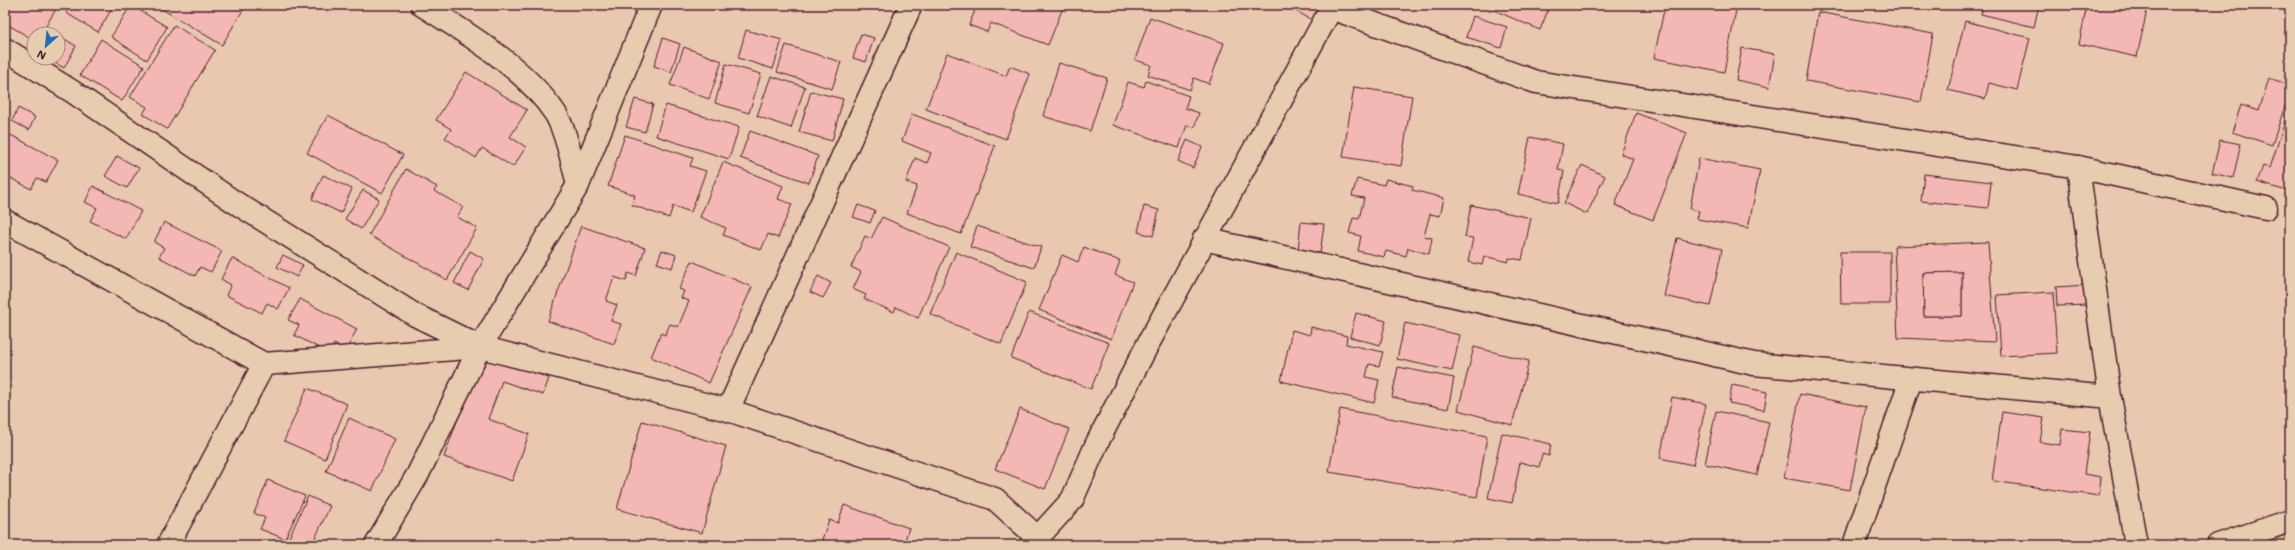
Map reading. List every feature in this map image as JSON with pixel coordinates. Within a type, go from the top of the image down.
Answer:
[{"type":"street","points":[[422,5],[477,40],[531,83],[556,114],[571,155],[578,185]]},
{"type":"street","points":[[376,545],[418,474],[480,347],[578,185],[651,5]]},
{"type":"street","points":[[728,410],[911,5]]},
{"type":"street","points":[[5,49],[73,92],[233,201],[409,311],[480,347],[728,410],[995,498],[1034,541],[1072,500],[1097,443],[1204,239],[1332,6],[1536,82],[2078,167],[2266,208]]},
{"type":"street","points":[[2078,167],[2110,397],[2136,545]]},
{"type":"street","points":[[5,221],[264,364],[480,347]]},
{"type":"street","points":[[1204,239],[1754,364],[2110,397]]},
{"type":"street","points":[[168,545],[264,364]]},
{"type":"street","points":[[1854,545],[1911,379]]},
{"type":"street","points":[[2218,545],[2290,521]]},
{"type":"building","points":[[8,5],[54,5],[57,7],[46,26],[26,26],[26,35],[5,23],[5,10]]},
{"type":"building","points":[[71,5],[114,5],[98,32],[66,13]]},
{"type":"building","points":[[131,5],[167,27],[147,60],[111,37]]},
{"type":"building","points":[[155,5],[246,5],[222,45]]},
{"type":"building","points":[[977,5],[1064,5],[1048,45],[991,23],[987,32],[969,25]]},
{"type":"building","points":[[1285,5],[1320,5],[1312,20]]},
{"type":"building","points":[[1482,5],[1550,5],[1540,30]]},
{"type":"building","points":[[1665,5],[1737,5],[1724,72],[1654,58]]},
{"type":"building","points":[[1983,5],[2039,5],[2034,27],[1981,14]]},
{"type":"building","points":[[2087,5],[2148,5],[2137,57],[2079,44]]},
{"type":"building","points":[[1818,12],[1933,34],[1921,102],[1806,81]]},
{"type":"building","points":[[1473,16],[1507,27],[1501,48],[1466,37]]},
{"type":"building","points":[[1150,17],[1224,43],[1209,84],[1194,78],[1190,90],[1148,75],[1151,65],[1135,60]]},
{"type":"building","points":[[1965,21],[2030,38],[2017,90],[1989,83],[1985,99],[1948,90]]},
{"type":"building","points":[[174,25],[215,50],[167,129],[143,114],[147,107],[130,97]]},
{"type":"building","points":[[746,30],[782,40],[773,69],[738,58]]},
{"type":"building","points":[[861,34],[874,38],[866,62],[853,58]]},
{"type":"building","points":[[663,38],[680,44],[671,72],[654,66]]},
{"type":"building","points":[[101,39],[144,66],[122,101],[80,75]]},
{"type":"building","points":[[66,40],[76,46],[66,64]]},
{"type":"building","points":[[786,45],[841,62],[832,89],[777,72]]},
{"type":"building","points":[[684,47],[722,61],[709,99],[670,85]]},
{"type":"building","points":[[1742,48],[1775,54],[1769,87],[1736,80]]},
{"type":"building","points":[[947,53],[1006,76],[1010,66],[1030,74],[1006,139],[926,109]]},
{"type":"building","points":[[1059,63],[1107,78],[1090,131],[1043,116]]},
{"type":"building","points":[[726,64],[761,74],[749,113],[715,103]]},
{"type":"building","points":[[466,72],[527,110],[510,137],[526,147],[513,167],[482,148],[476,158],[445,138],[451,129],[436,120]]},
{"type":"building","points":[[771,76],[805,87],[791,128],[757,116]]},
{"type":"building","points":[[2269,78],[2290,85],[2290,91],[2272,145],[2232,132],[2241,105],[2259,111]]},
{"type":"building","points":[[1146,81],[1189,96],[1185,108],[1199,113],[1194,128],[1187,125],[1179,148],[1113,125],[1128,82],[1144,87]]},
{"type":"building","points":[[1354,87],[1412,96],[1401,166],[1343,157]]},
{"type":"building","points":[[811,91],[843,99],[832,141],[799,132]]},
{"type":"building","points":[[635,99],[653,104],[645,132],[626,127]]},
{"type":"building","points":[[666,105],[739,127],[729,159],[656,136]]},
{"type":"building","points":[[2290,105],[2290,192],[2257,182],[2263,166],[2270,168]]},
{"type":"building","points":[[18,108],[35,117],[29,130],[12,121]]},
{"type":"building","points":[[1636,113],[1687,133],[1653,220],[1615,205],[1633,159],[1621,154]]},
{"type":"building","points":[[912,114],[995,146],[961,234],[907,213],[917,186],[906,182],[915,158],[927,163],[931,153],[902,141]]},
{"type":"building","points":[[328,115],[403,155],[382,193],[307,153]]},
{"type":"building","points":[[750,131],[818,156],[809,183],[740,158]]},
{"type":"building","points":[[5,132],[58,160],[46,182],[37,178],[31,189],[5,175]]},
{"type":"building","points":[[625,135],[693,158],[690,166],[706,171],[691,212],[673,206],[669,218],[632,205],[635,195],[608,186]]},
{"type":"building","points":[[1530,137],[1563,144],[1558,170],[1564,171],[1558,203],[1518,194]]},
{"type":"building","points":[[1187,140],[1202,147],[1193,168],[1178,161]]},
{"type":"building","points":[[2220,140],[2241,144],[2233,178],[2212,173]]},
{"type":"building","points":[[117,156],[139,168],[127,188],[105,176]]},
{"type":"building","points":[[1699,158],[1760,170],[1748,228],[1697,219],[1699,211],[1690,209]]},
{"type":"building","points":[[723,162],[783,186],[778,199],[792,204],[778,238],[768,234],[761,250],[723,235],[726,228],[700,217]]},
{"type":"building","points":[[1582,165],[1605,176],[1587,214],[1564,203]]},
{"type":"building","points":[[406,169],[437,187],[434,191],[463,207],[457,217],[477,228],[447,280],[369,235]]},
{"type":"building","points":[[1924,174],[1991,182],[1988,208],[1921,201]]},
{"type":"building","points":[[323,175],[352,189],[341,213],[312,199]]},
{"type":"building","points":[[1357,179],[1384,185],[1386,179],[1413,186],[1412,190],[1444,198],[1440,216],[1430,214],[1424,236],[1432,238],[1429,254],[1408,248],[1406,256],[1386,251],[1384,257],[1358,251],[1361,236],[1349,233],[1353,218],[1359,219],[1364,198],[1352,196]]},
{"type":"building","points":[[93,186],[141,211],[126,239],[90,221],[97,208],[85,202]]},
{"type":"building","points":[[363,190],[379,199],[361,229],[345,219]]},
{"type":"building","points":[[858,205],[875,211],[870,223],[853,217]]},
{"type":"building","points":[[1471,205],[1531,218],[1522,260],[1509,258],[1508,262],[1484,256],[1482,265],[1468,262],[1473,238],[1465,237]]},
{"type":"building","points":[[1144,206],[1159,210],[1153,236],[1138,232]]},
{"type":"building","points":[[882,217],[949,247],[918,318],[896,307],[894,312],[864,299],[866,295],[853,289],[861,272],[851,267],[865,236],[871,239]]},
{"type":"building","points":[[164,222],[222,251],[211,272],[200,267],[195,276],[159,257],[164,248],[154,242]]},
{"type":"building","points":[[1301,222],[1324,224],[1319,262],[1297,259]]},
{"type":"building","points":[[581,226],[645,248],[636,276],[628,273],[626,281],[614,277],[606,301],[617,305],[611,321],[621,324],[614,344],[548,321]]},
{"type":"building","points":[[977,226],[1041,247],[1034,268],[970,247]]},
{"type":"building","points":[[1677,238],[1722,249],[1710,306],[1664,296]]},
{"type":"building","points":[[1988,242],[1995,342],[1898,338],[1894,246]],"holes":[[[1962,272],[1962,316],[1924,316],[1923,273]]]},
{"type":"building","points":[[1084,247],[1120,261],[1115,275],[1133,282],[1111,339],[1039,310],[1062,255],[1078,262]]},
{"type":"building","points":[[662,250],[676,255],[672,268],[657,263]]},
{"type":"building","points":[[470,251],[484,259],[468,290],[454,283]]},
{"type":"building","points":[[956,252],[1027,282],[1001,344],[930,314]]},
{"type":"building","points":[[1840,252],[1890,252],[1890,304],[1841,304]]},
{"type":"building","points":[[283,255],[303,265],[297,277],[277,267]]},
{"type":"building","points":[[232,258],[289,288],[278,309],[267,303],[262,313],[226,295],[231,285],[221,279]]},
{"type":"building","points":[[692,261],[752,287],[709,383],[651,357],[661,333],[665,335],[670,324],[678,327],[689,301],[681,298],[684,291],[679,289]]},
{"type":"building","points":[[1962,272],[1962,316],[1924,316],[1923,273]]},
{"type":"building","points":[[818,276],[831,283],[823,298],[810,292]]},
{"type":"building","points":[[2087,285],[2088,305],[2057,306],[2056,287]]},
{"type":"building","points":[[2053,292],[2057,353],[2001,356],[1997,295]]},
{"type":"building","points":[[300,299],[357,329],[346,350],[334,344],[329,353],[294,335],[299,325],[288,320]]},
{"type":"building","points":[[1029,312],[1109,343],[1091,389],[1011,358]]},
{"type":"building","points":[[1356,313],[1386,321],[1380,345],[1350,337]]},
{"type":"building","points":[[1405,323],[1460,335],[1452,371],[1397,359]]},
{"type":"building","points":[[1311,327],[1347,336],[1346,344],[1383,352],[1379,366],[1369,364],[1366,377],[1379,380],[1374,403],[1281,381],[1292,330],[1310,335]]},
{"type":"building","points":[[1474,347],[1529,361],[1512,425],[1458,410]]},
{"type":"building","points":[[481,354],[549,378],[543,395],[502,381],[488,419],[529,434],[512,481],[444,457]]},
{"type":"building","points":[[1398,367],[1454,378],[1448,409],[1392,397]]},
{"type":"building","points":[[1732,385],[1767,392],[1764,410],[1729,403]]},
{"type":"building","points":[[307,388],[347,404],[325,459],[284,441]]},
{"type":"building","points":[[1800,394],[1866,407],[1850,490],[1784,478]]},
{"type":"building","points":[[1672,397],[1706,404],[1693,465],[1660,458]]},
{"type":"building","points":[[1020,409],[1069,429],[1045,489],[995,469]]},
{"type":"building","points":[[1340,409],[1487,436],[1477,497],[1329,472]]},
{"type":"building","points":[[1716,411],[1769,422],[1757,475],[1705,464]]},
{"type":"building","points":[[2002,412],[2044,418],[2040,442],[2060,445],[2062,429],[2090,432],[2084,474],[2101,477],[2099,496],[1992,481]]},
{"type":"building","points":[[349,418],[395,439],[372,491],[326,471]]},
{"type":"building","points":[[642,421],[726,446],[702,533],[617,509]]},
{"type":"building","points":[[1502,433],[1551,444],[1549,456],[1542,454],[1539,467],[1520,462],[1512,503],[1488,498]]},
{"type":"building","points":[[268,480],[305,496],[285,539],[260,529],[265,518],[254,513]]},
{"type":"building","points":[[308,496],[330,506],[312,545],[299,545],[288,540]]},
{"type":"building","points":[[844,505],[909,528],[904,543],[910,545],[820,545],[829,520],[838,523]]}]
